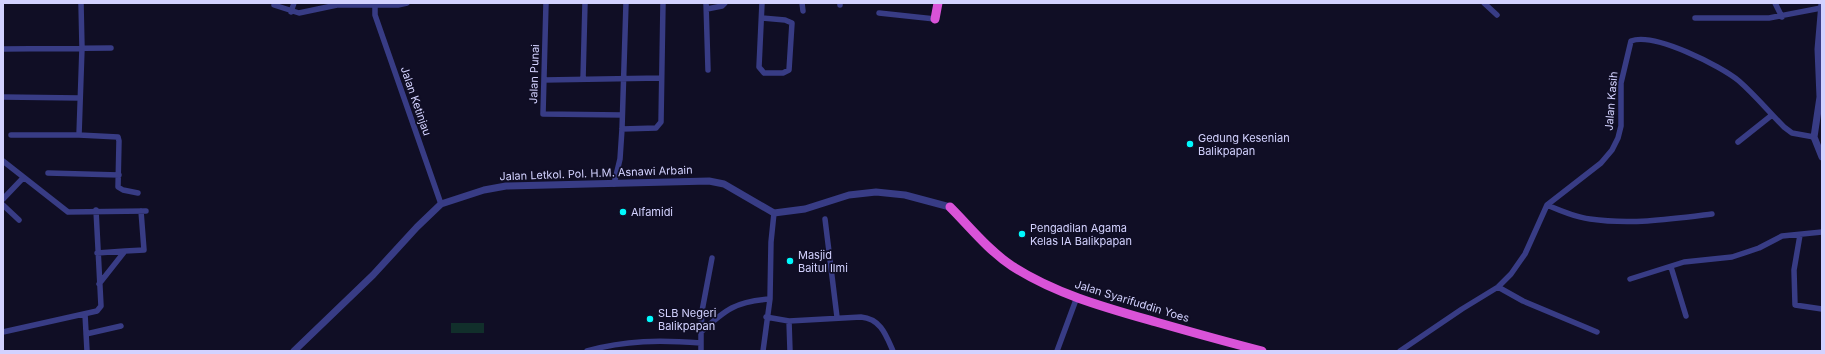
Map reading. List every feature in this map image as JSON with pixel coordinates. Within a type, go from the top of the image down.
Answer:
[{"type":"highway","points":[[935,18],[938,3]]},
{"type":"highway","name":"Jalan Syarifuddin Yoes","points":[[950,207],[978,237],[1012,266],[1048,286],[1131,315],[1262,351]]},
{"type":"street","points":[[79,134],[82,48],[81,3]]},
{"type":"street","points":[[291,12],[294,3]]},
{"type":"street","points":[[274,5],[291,12],[299,13],[322,6],[375,4],[398,5],[407,3]]},
{"type":"street","name":"Jalan Punai","points":[[546,3],[543,114],[622,114]]},
{"type":"street","points":[[582,79],[585,3]]},
{"type":"street","points":[[614,184],[620,159],[622,129],[626,3]]},
{"type":"street","points":[[622,129],[656,128],[661,122],[663,3]]},
{"type":"street","points":[[708,70],[706,6],[722,6],[725,3]]},
{"type":"street","points":[[762,3],[759,67],[761,71],[783,73],[789,70],[793,30],[792,23],[789,21],[762,18]]},
{"type":"street","points":[[802,3],[803,11]]},
{"type":"street","points":[[1484,3],[1497,15]]},
{"type":"street","points":[[1775,3],[1782,16]]},
{"type":"street","name":"Jalan Ketinjau","points":[[375,4],[375,15],[442,204]]},
{"type":"street","points":[[1695,18],[1769,18],[1782,16],[1821,5],[1820,97],[1814,137],[1822,156]]},
{"type":"street","points":[[879,12],[935,18]]},
{"type":"street","name":"Jalan Kasih","points":[[1400,351],[1462,309],[1498,287],[1511,274],[1525,254],[1546,205],[1601,163],[1618,138],[1621,126],[1621,83],[1631,41],[1643,38],[1666,45],[1716,65],[1739,81],[1792,133],[1814,137]]},
{"type":"street","points":[[3,49],[111,48]]},
{"type":"street","points":[[544,80],[623,77],[661,78]]},
{"type":"street","points":[[3,97],[80,98]]},
{"type":"street","points":[[1738,142],[1772,115]]},
{"type":"street","points":[[11,135],[79,134],[118,137],[119,188],[138,193]]},
{"type":"street","points":[[3,161],[68,212],[96,210],[144,211],[144,250],[97,252]]},
{"type":"street","points":[[48,174],[118,174]]},
{"type":"street","points":[[3,199],[23,178]]},
{"type":"street","name":"Jalan Letkol. Pol. H.M. Asnawi Arbain","points":[[294,351],[368,280],[442,204],[466,195],[501,187],[717,182],[774,213]]},
{"type":"street","points":[[763,351],[766,317],[770,299],[771,242],[774,213],[805,209],[849,195],[876,192],[906,195],[950,207]]},
{"type":"street","points":[[3,205],[19,220]]},
{"type":"street","points":[[1546,205],[1575,216],[1591,220],[1654,221],[1712,214]]},
{"type":"street","points":[[3,332],[85,314],[96,311],[101,306],[96,210]]},
{"type":"street","points":[[825,220],[837,318]]},
{"type":"street","points":[[1630,279],[1698,260],[1732,258],[1759,248],[1782,236],[1822,232]]},
{"type":"street","points":[[1800,235],[1794,270],[1795,305],[1822,309]]},
{"type":"street","points":[[100,284],[125,251]]},
{"type":"street","points":[[701,351],[702,311],[712,258]]},
{"type":"street","points":[[1671,267],[1686,316]]},
{"type":"street","points":[[1498,287],[1523,301],[1597,332]]},
{"type":"street","points":[[1057,351],[1077,297]]},
{"type":"street","points":[[701,332],[719,316],[735,305],[750,300],[770,299]]},
{"type":"street","points":[[85,314],[87,351]]},
{"type":"street","points":[[766,317],[790,322],[837,318],[871,318],[879,325],[893,351]]},
{"type":"street","points":[[790,322],[790,351]]},
{"type":"street","points":[[86,334],[121,326]]},
{"type":"street","points":[[587,351],[601,347],[657,340],[701,343]]},
{"type":"green space","points":[[451,323],[484,323],[484,333],[451,333]]},
{"type":"place","name":"Gedung Kesenian Balikpapan","points":[[1190,144]]},
{"type":"place","name":"Alfamidi","points":[[623,212]]},
{"type":"place","name":"Pengadilan Agama Kelas IA Balikpapan","points":[[1022,234]]},
{"type":"place","name":"Masjid Baitul Ilmi","points":[[790,261]]},
{"type":"place","name":"SLB Negeri Balikpapan","points":[[650,319]]}]
